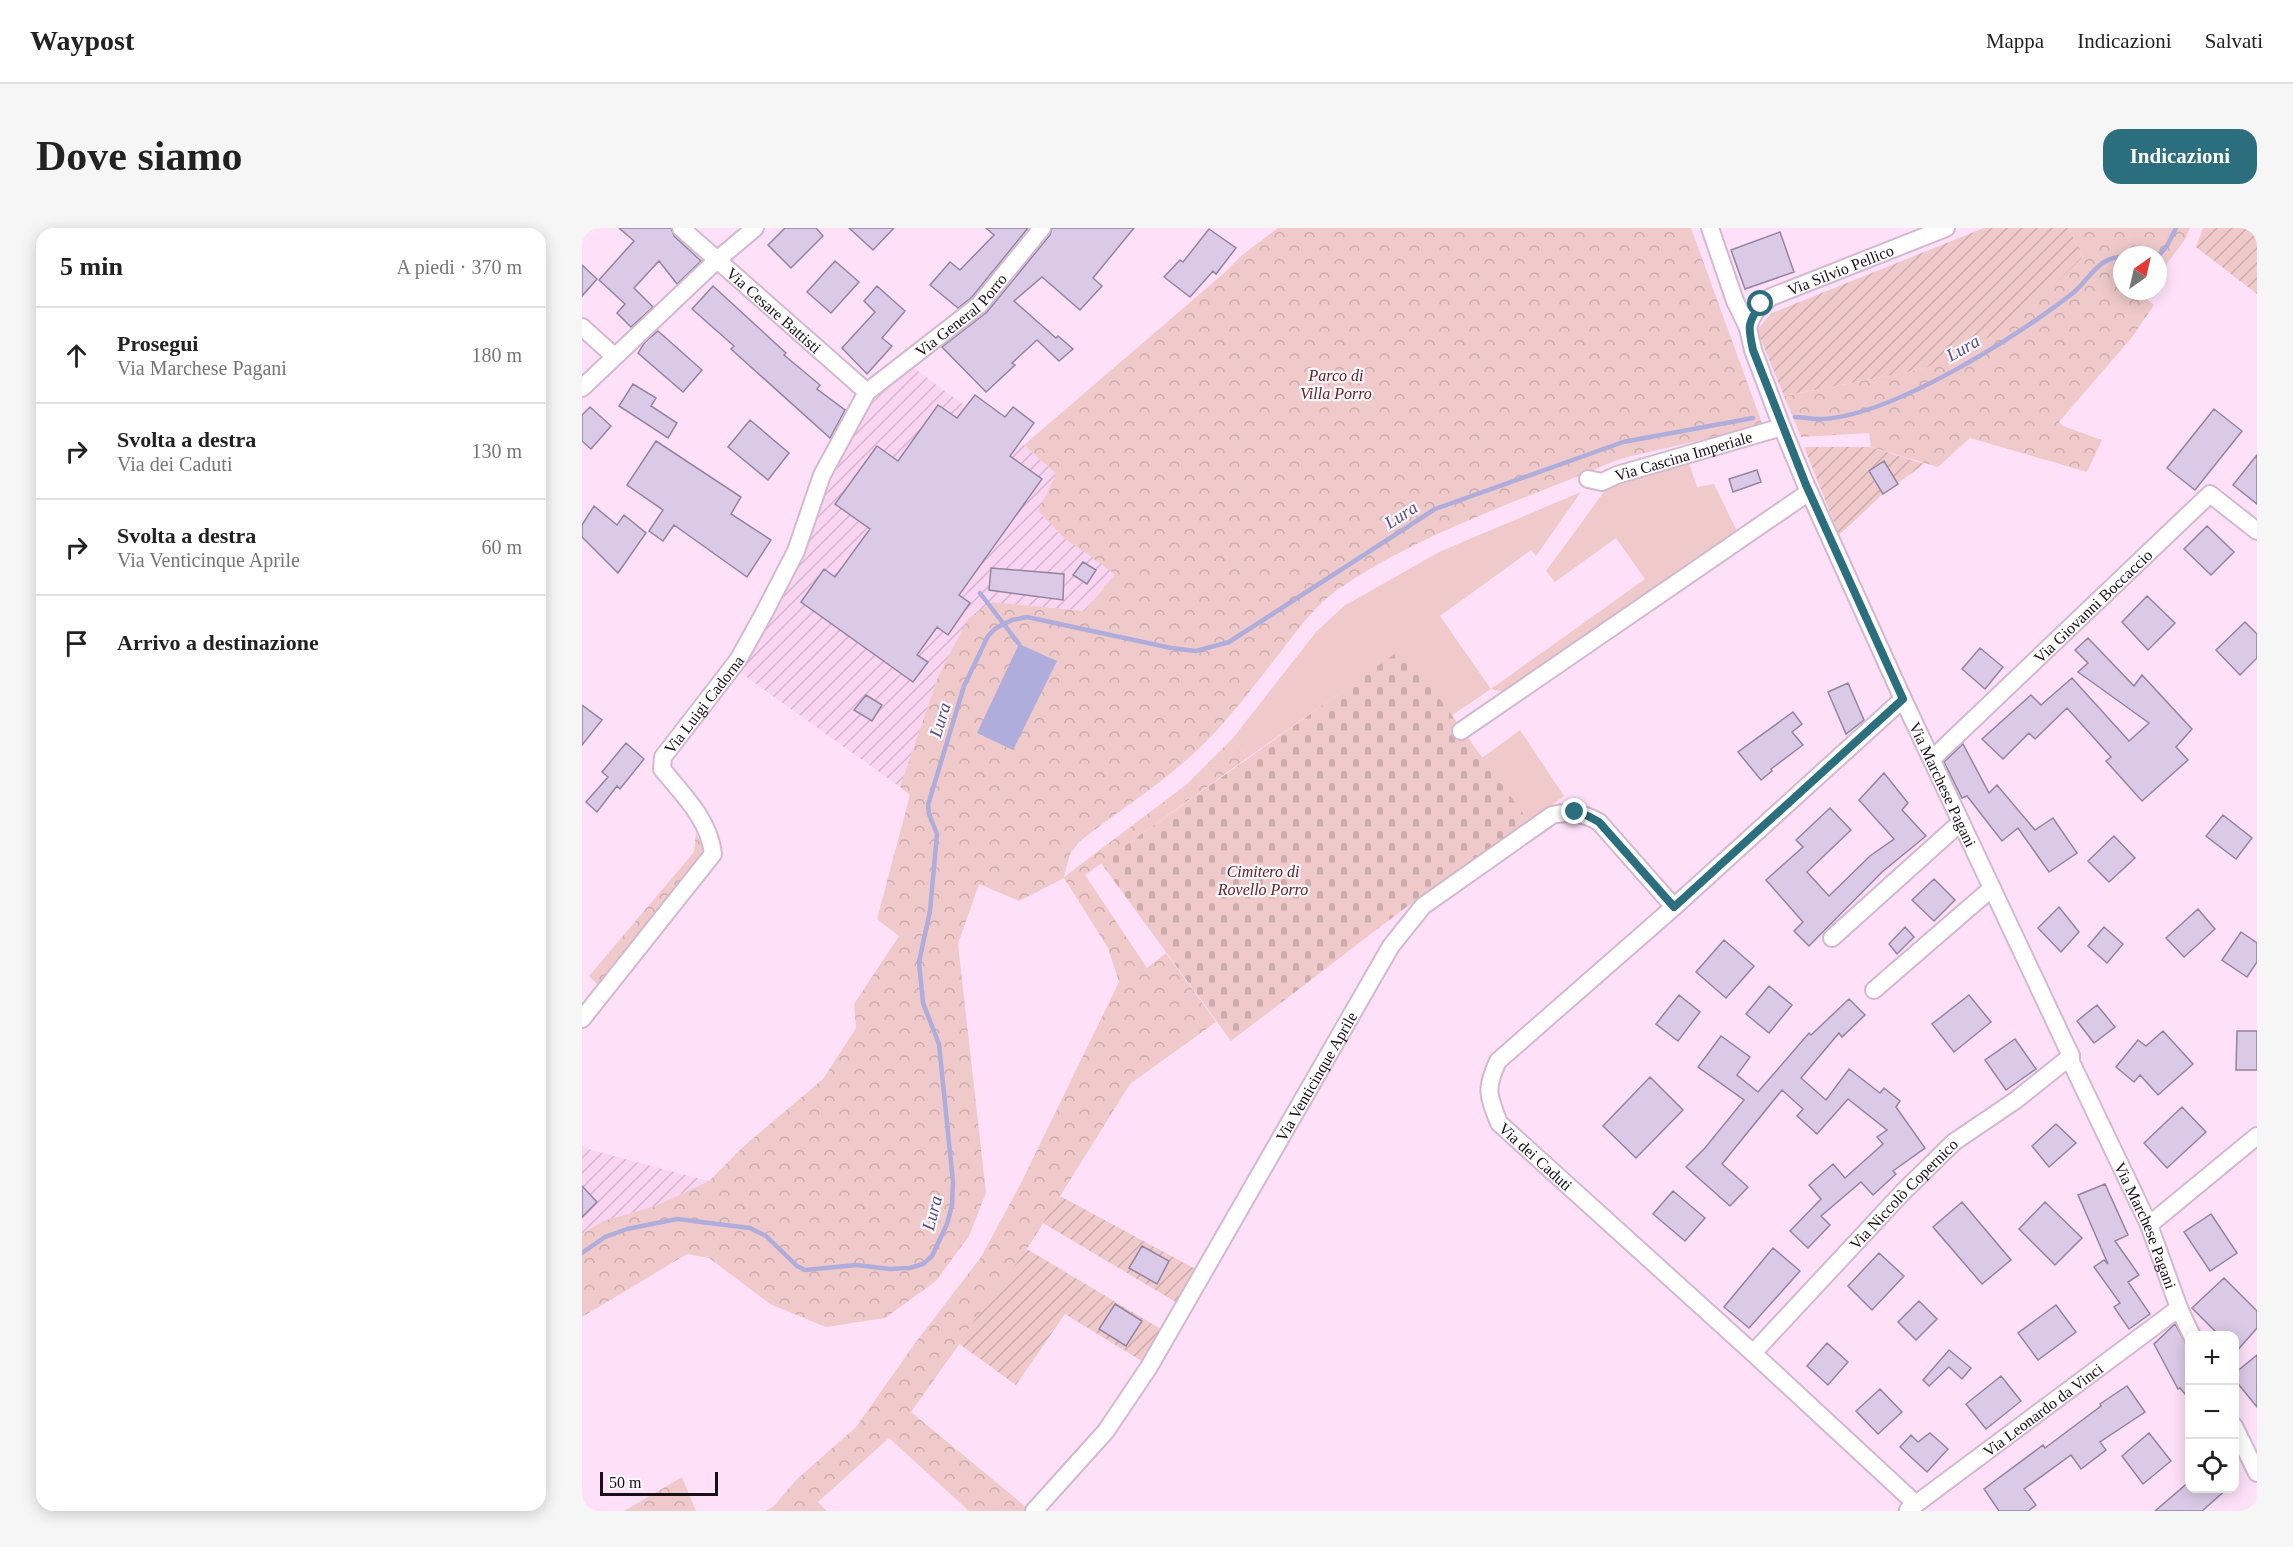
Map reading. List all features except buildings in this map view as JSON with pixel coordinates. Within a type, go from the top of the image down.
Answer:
[{"type":"street","name":"Via Cesare Battisti","points":[[681,228],[867,392]]},
{"type":"street","points":[[582,388],[717,260],[755,228]]},
{"type":"street","name":"Via General Porro","points":[[867,392],[979,305],[1042,228]]},
{"type":"street","name":"Via Marchese Pagani","points":[[1710,228],[1735,301],[1748,328],[1753,350],[1809,492],[1903,699],[2071,1056],[2071,1062],[2149,1225],[2179,1308],[2190,1331]]},
{"type":"street","name":"Via Silvio Pellico","points":[[1748,328],[1757,310],[1771,297],[1946,228]]},
{"type":"street","points":[[582,327],[614,356]]},
{"type":"street","name":"Via Luigi Cadorna","points":[[582,1019],[713,854],[711,839],[702,820],[662,769],[663,757],[738,660],[796,551],[822,475],[867,392]]},
{"type":"street","name":"Via Cascina Imperiale","points":[[1588,479],[1602,482],[1617,475],[1782,427]]},
{"type":"street","points":[[1461,731],[1809,492]]},
{"type":"street","name":"Via Giovanni Boccaccio","points":[[1932,759],[2210,494],[2257,531]]},
{"type":"street","name":"Via dei Caduti","points":[[1903,699],[1674,907],[1498,1061],[1489,1081],[1490,1100],[1498,1123],[1754,1353],[1912,1507]]},
{"type":"street","name":"Via Venticinque Aprile","points":[[1034,1511],[1106,1431],[1149,1367],[1391,946],[1423,906],[1552,815],[1575,812],[1599,822],[1674,907]]},
{"type":"street","points":[[1832,938],[1961,822]]},
{"type":"street","points":[[1874,990],[1992,888]]},
{"type":"street","name":"Via Niccolò Copernico","points":[[1754,1353],[1904,1192],[1954,1142],[2016,1100],[2071,1056]]},
{"type":"street","points":[[2149,1225],[2257,1136]]},
{"type":"street","name":"Via Leonardo da Vinci","points":[[1912,1507],[2179,1308]]},
{"type":"street","points":[[2239,1435],[2257,1473]]},
{"type":"shaded area","points":[[909,364],[1018,446],[1024,445],[1056,474],[1038,511],[1063,537],[1116,573],[1085,611],[992,602],[938,677],[900,787],[738,671],[756,614],[826,490],[869,406]]},
{"type":"shaded area","points":[[582,1145],[591,1150],[709,1181],[655,1206],[603,1221],[582,1234]]},
{"type":"green space","name":"Parco di Villa Porro","points":[[1278,228],[1691,228],[1763,426],[1612,462],[1471,519],[1402,551],[1369,570],[1337,590],[1314,611],[1203,745],[1187,760],[1079,842],[1070,854],[1064,877],[1186,785],[1233,738],[1247,758],[1085,875],[1147,968],[1166,953],[1216,1022],[1130,1084],[1027,1249],[911,1412],[1031,1511],[969,1511],[889,1438],[818,1502],[827,1511],[766,1511],[774,1506],[796,1480],[856,1427],[913,1346],[981,1257],[1020,1185],[1119,982],[1108,948],[1064,878],[1019,901],[979,884],[958,944],[986,1193],[969,1236],[936,1281],[885,1318],[826,1327],[770,1304],[709,1258],[687,1254],[582,1317],[582,1234],[603,1221],[655,1206],[709,1181],[744,1146],[823,1079],[856,1028],[854,1004],[899,936],[877,919],[910,795],[900,787],[938,677],[968,619],[992,602],[1085,611],[1115,574],[1063,537],[1038,511],[1056,474],[1024,445],[1241,256]]},
{"type":"green space","points":[[1984,228],[2069,228],[2082,258],[2009,327],[1923,369],[1784,396],[1757,330],[1772,313]]},
{"type":"green space","points":[[2069,228],[2190,228],[2186,238],[2167,264],[2167,246],[2113,246],[2113,300],[2148,300],[2154,305],[2133,336],[2059,422],[2063,426],[2102,440],[2087,472],[1970,438],[1938,467],[1871,447],[1869,433],[1801,437],[1784,396],[1923,369],[2082,258]]},
{"type":"green space","points":[[2203,228],[2257,228],[2257,294],[2196,247]]},
{"type":"green space","points":[[1804,447],[1871,447],[1924,464],[1883,494],[1839,535]]},
{"type":"green space","points":[[1689,463],[1697,487],[1714,484],[1737,531],[1512,694],[1491,689],[1645,579],[1616,538],[1555,582],[1546,571],[1606,489]]},
{"type":"green space","points":[[1581,492],[1536,556],[1531,550],[1440,616],[1491,689],[1451,716],[1403,649],[1247,758],[1233,738],[1316,632],[1344,606],[1439,552]]},
{"type":"green space","name":"Cimitero di Rovello Porro","points":[[1403,648],[1529,822],[1401,911],[1231,1041],[1101,863]]},
{"type":"green space","points":[[1520,730],[1564,796],[1529,822],[1482,758]]},
{"type":"green space","points":[[696,833],[703,847],[699,862],[600,987],[589,976],[694,852]]},
{"type":"green space","points":[[1060,1196],[1199,1271],[1179,1304],[1043,1223]]},
{"type":"green space","points":[[1027,1249],[1164,1331],[1145,1363],[1065,1314],[1016,1385],[958,1343]]},
{"type":"green space","points":[[682,1477],[696,1511],[624,1511]]},
{"type":"water","points":[[1019,644],[1057,661],[1013,750],[977,733]]},
{"type":"waterway","name":"Lura","points":[[2167,246],[2176,228]]},
{"type":"waterway","name":"Lura","points":[[1795,417],[1818,419],[1847,415],[1880,405],[1915,390],[1987,352],[2020,331],[2073,293],[2095,270],[2107,260],[2113,258]]},
{"type":"waterway","name":"Lura","points":[[582,1253],[605,1237],[627,1229],[677,1219],[750,1228],[766,1236],[797,1266],[805,1270],[857,1265],[890,1269],[910,1268],[923,1264],[932,1256],[947,1224],[952,1205],[953,1182],[939,1044],[923,1003],[919,962],[930,911],[937,834],[928,805],[964,686],[988,636],[996,628],[1012,620],[1027,617],[1171,648],[1196,651],[1229,642],[1435,509],[1623,442],[1753,418]]},
{"type":"waterway","points":[[980,593],[1019,644]]},
{"type":"route","points":[[1575,812],[1599,822],[1674,907],[1903,699],[1806,485],[1753,350],[1748,328],[1749,322],[1761,304]]}]
